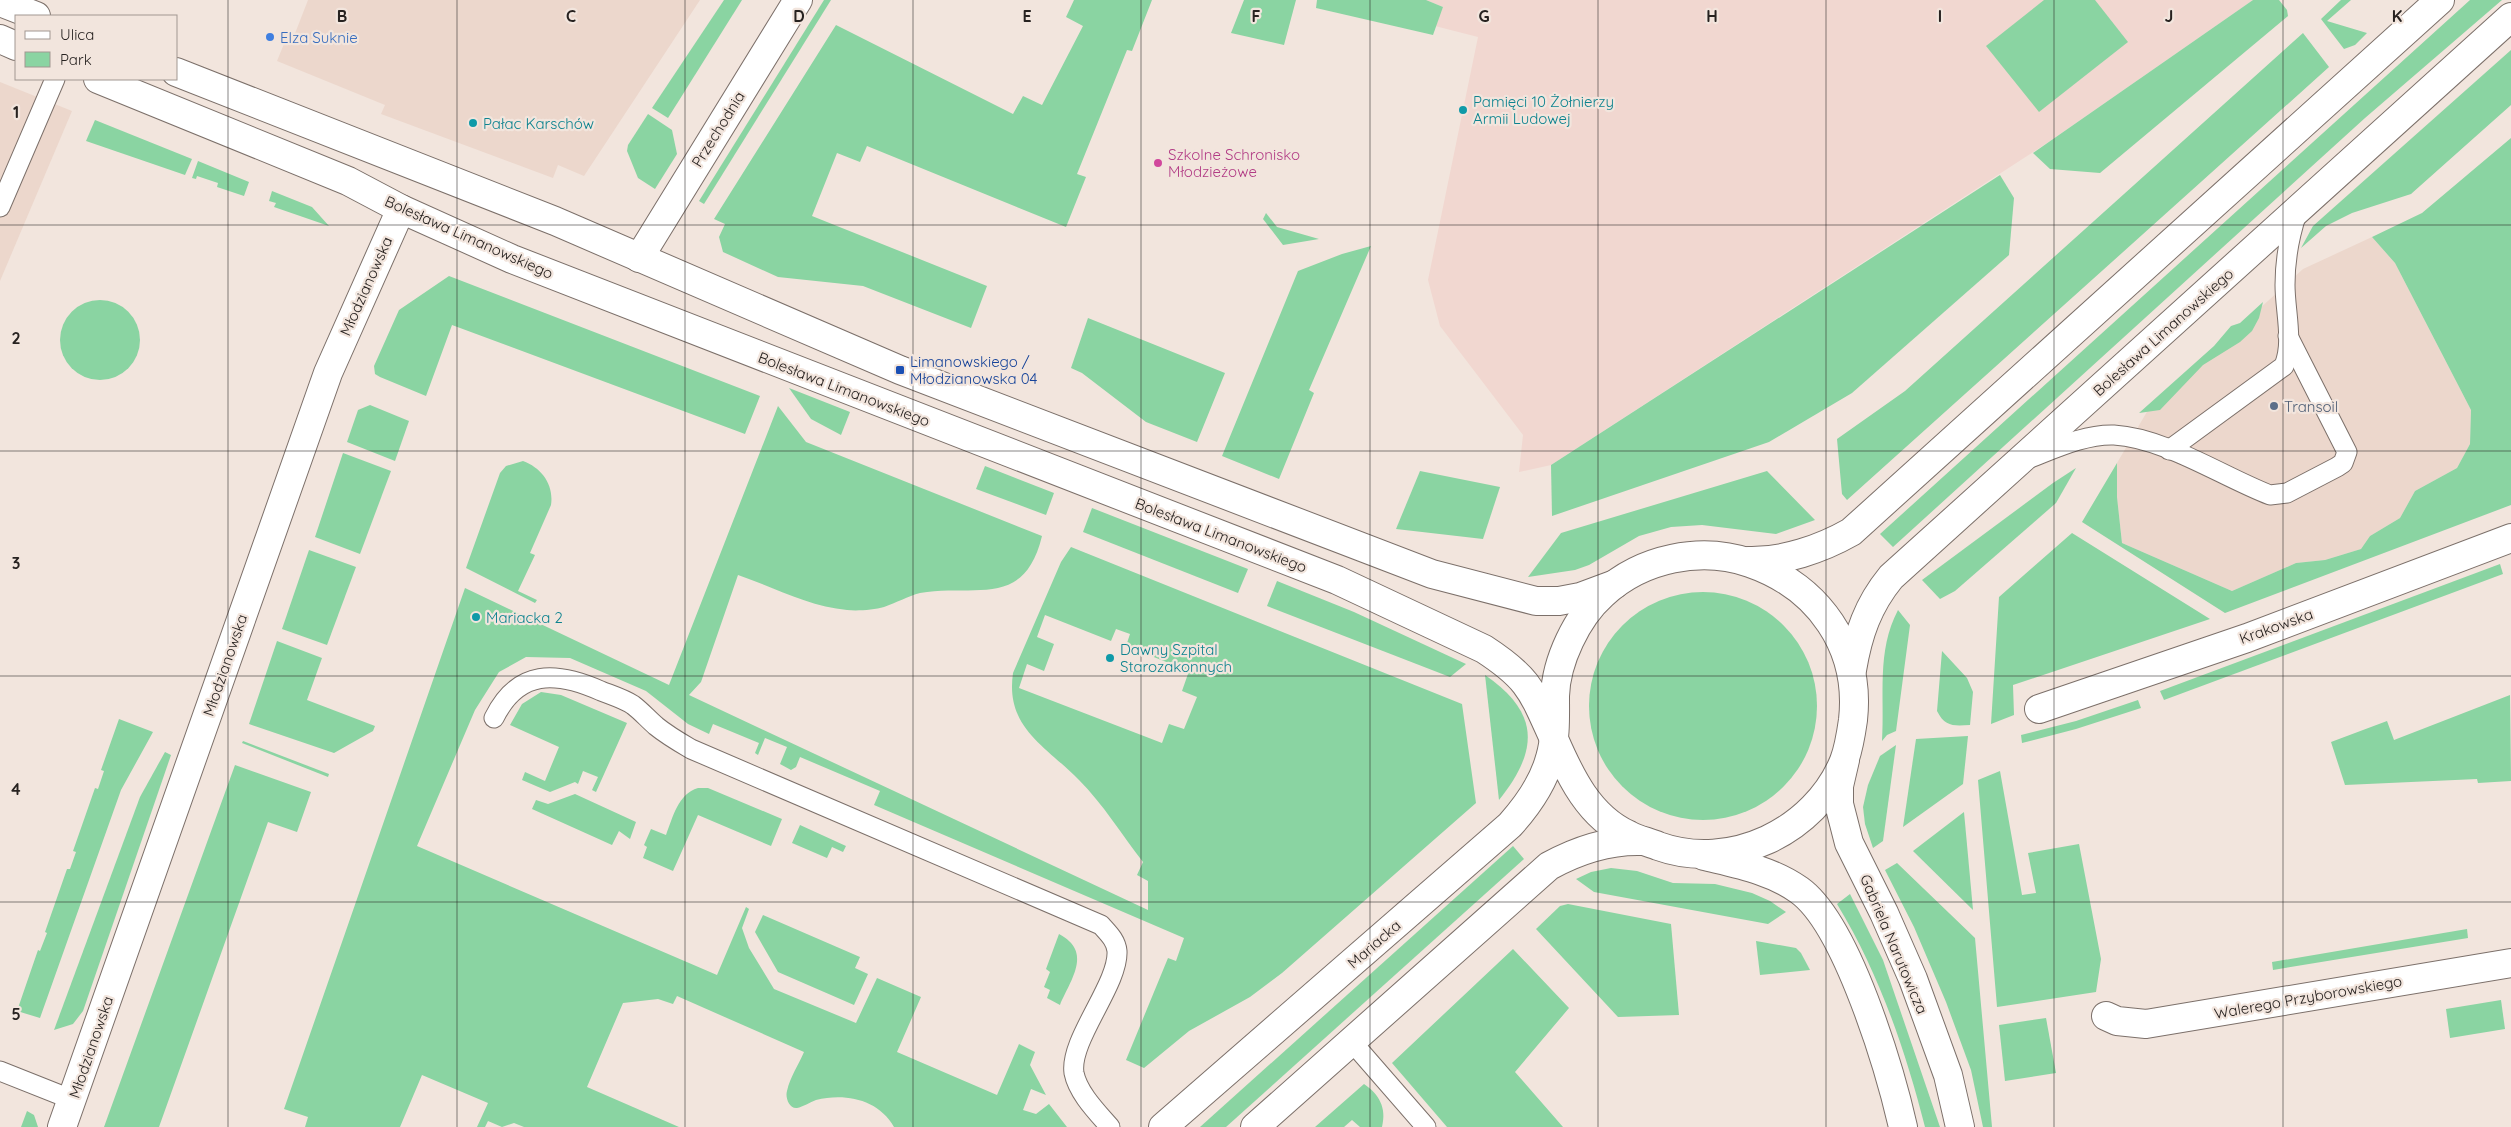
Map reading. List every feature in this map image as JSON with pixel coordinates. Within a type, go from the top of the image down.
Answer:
[{"type":"street","name":"Przechodnia","points":[[640,258],[798,0]]},
{"type":"street","points":[[178,73],[532,212],[900,370],[1432,574],[1536,601],[1559,601],[1580,598],[1615,584],[1649,566],[1685,557],[1723,557],[1741,560],[1769,559],[1808,551],[1851,532],[2440,0]]},
{"type":"street","points":[[0,2],[33,15]]},
{"type":"street","name":"Bolesława Limanowskiego","points":[[1852,670],[1862,623],[1883,586],[1923,547],[2511,17]]},
{"type":"street","points":[[0,39],[15,46]]},
{"type":"street","name":"Bolesława Limanowskiego","points":[[100,80],[348,181],[401,208],[512,259],[1346,584],[1484,650],[1504,662],[1530,687],[1572,779],[1591,806],[1624,833],[1646,842]]},
{"type":"street","name":"Młodzianowska","points":[[62,1127],[328,373],[401,208]]},
{"type":"street","name":"Krakowska","points":[[2039,708],[2247,638],[2511,538]]},
{"type":"street","points":[[1741,560],[1779,576],[1811,600],[1836,632],[1852,670]]},
{"type":"street","points":[[1554,738],[1555,695],[1560,666],[1588,612],[1602,595],[1615,584]]},
{"type":"street","name":"Gabriela Narutowicza","points":[[1852,670],[1853,715],[1839,786],[1839,804],[1849,843],[1884,913],[1912,979],[1948,1075],[1960,1127]]},
{"type":"street","name":"Mariacka","points":[[1163,1127],[1510,825],[1527,806],[1538,786],[1550,759],[1554,738]]},
{"type":"street","points":[[1704,856],[1743,850],[1761,843],[1796,822],[1824,794],[1845,760]]},
{"type":"street","points":[[1255,1127],[1549,866],[1576,853],[1612,842],[1646,842],[1685,854],[1704,856],[1757,869],[1780,878],[1801,891],[1830,928],[1860,988],[1893,1080],[1903,1127]]},
{"type":"street","name":"Walerego Przyborowskiego","points":[[2106,1016],[2117,1021],[2146,1024],[2511,963]]},
{"type":"lane","points":[[0,207],[55,80]]},
{"type":"lane","points":[[2169,450],[2284,366],[2289,352],[2285,285],[2286,252],[2298,209]]},
{"type":"lane","points":[[2017,464],[2075,442],[2104,436],[2135,439],[2169,450],[2264,492],[2276,495],[2287,493],[2343,463],[2346,457],[2346,445],[2288,336]]},
{"type":"lane","points":[[494,718],[502,702],[512,690],[528,682],[558,677],[578,680],[632,705],[656,726],[691,749],[1101,925],[1113,938],[1117,951],[1114,966],[1077,1052],[1074,1073],[1087,1098],[1110,1127]]},
{"type":"lane","points":[[1352,1042],[1426,1127]]},
{"type":"lane","points":[[0,1071],[72,1100]]},
{"type":"shaded area","points":[[308,0],[700,0],[584,176],[558,165],[553,178],[381,114],[385,105],[277,61],[288,34],[294,36]]},
{"type":"shaded area","points":[[1426,0],[2253,0],[2050,141],[1551,465],[1519,472],[1523,435],[1440,326],[1428,280],[1478,37],[1435,26],[1443,7]]},
{"type":"shaded area","points":[[0,82],[72,111],[0,281]]},
{"type":"shaded area","points":[[2372,237],[2395,263],[2471,410],[2470,444],[2457,468],[2415,491],[2400,518],[2370,536],[2361,549],[2325,560],[2296,563],[2232,591],[2122,543],[2117,497],[2117,463],[2148,410],[2303,269]]},
{"type":"green space","points":[[724,0],[742,0],[668,118],[652,108]]},
{"type":"green space","points":[[824,0],[831,0],[704,204],[699,201]]},
{"type":"green space","points":[[1074,0],[1152,0],[1132,51],[1127,50],[1077,174],[1086,177],[1066,227],[867,146],[860,162],[837,153],[812,216],[987,286],[971,328],[863,286],[778,277],[723,252],[719,237],[725,224],[714,219],[836,25],[1013,114],[1023,96],[1042,105],[1083,26],[1066,17]]},
{"type":"green space","points":[[1244,0],[1296,0],[1284,45],[1231,33]]},
{"type":"green space","points":[[1317,0],[1426,0],[1443,7],[1433,35],[1316,8]]},
{"type":"green space","points":[[2044,0],[2095,0],[2128,42],[2039,112],[1986,46]]},
{"type":"green space","points":[[2253,0],[2279,0],[2287,10],[2288,16],[2100,173],[2050,169],[2033,153]]},
{"type":"green space","points":[[2341,0],[2351,0],[2327,21],[2367,33],[2355,45],[2344,49],[2321,19]]},
{"type":"green space","points":[[2470,0],[2502,0],[2365,118],[1893,547],[1880,534]]},
{"type":"green space","points":[[2303,33],[2329,67],[1847,500],[1842,494],[1837,439],[1905,391]]},
{"type":"green space","points":[[2511,50],[2511,105],[2411,194],[2352,213],[2326,226],[2301,248],[2313,226]]},
{"type":"green space","points":[[648,114],[672,130],[677,154],[655,189],[638,178],[627,151],[628,145]]},
{"type":"green space","points":[[95,120],[192,159],[185,175],[86,141]]},
{"type":"green space","points":[[2511,138],[2511,505],[2225,613],[2082,522],[2117,463],[2117,497],[2122,543],[2232,591],[2296,563],[2325,560],[2361,549],[2370,536],[2400,518],[2415,491],[2457,468],[2470,444],[2471,410],[2395,263],[2372,237],[2422,213]]},
{"type":"green space","points":[[198,161],[249,182],[244,196],[217,187],[218,183],[197,176],[196,179],[192,178]]},
{"type":"green space","points":[[2000,175],[2014,198],[2009,255],[1852,393],[1769,442],[1552,516],[1551,465]]},
{"type":"green space","points":[[272,191],[312,207],[329,226],[274,207],[276,203],[269,201]]},
{"type":"green space","points":[[1266,213],[1277,227],[1319,239],[1283,245],[1263,219]]},
{"type":"green space","points":[[1371,246],[1309,390],[1314,393],[1279,479],[1222,456],[1298,271],[1342,254]]},
{"type":"green space","points":[[449,276],[760,396],[745,434],[452,325],[426,396],[375,374],[374,366],[399,310]]},
{"type":"green space","points":[[100,300],[115,303],[128,312],[137,325],[140,340],[137,355],[128,368],[115,377],[100,380],[85,377],[72,368],[63,355],[60,340],[63,325],[72,312],[85,303]]},
{"type":"green space","points":[[2263,302],[2259,318],[2252,331],[2240,342],[2203,365],[2160,410],[2139,413],[2214,346],[2231,326],[2240,323]]},
{"type":"green space","points":[[1088,318],[1225,373],[1197,442],[1146,422],[1082,373],[1071,368]]},
{"type":"green space","points":[[789,388],[850,412],[841,435],[811,419]]},
{"type":"green space","points":[[370,405],[409,421],[395,461],[347,442],[358,410]]},
{"type":"green space","points":[[778,406],[806,442],[1042,536],[1034,559],[1023,575],[1010,584],[978,590],[920,593],[871,610],[847,610],[819,605],[738,575],[701,682],[689,695],[1148,910],[1148,881],[1137,875],[1143,862],[1088,789],[1031,734],[1015,708],[1012,692],[1013,673],[1061,562],[1071,547],[1462,704],[1476,803],[1282,973],[1250,997],[1189,1031],[1144,1068],[1126,1060],[1168,958],[1176,961],[1184,938],[874,805],[880,791],[800,757],[796,767],[791,770],[780,764],[787,747],[765,738],[758,755],[755,753],[759,743],[713,724],[709,734],[688,724],[646,691],[570,658],[526,657],[499,672],[475,710],[417,846],[717,975],[746,907],[749,909],[742,928],[749,948],[774,989],[856,1023],[877,978],[921,997],[897,1052],[997,1095],[1019,1044],[1035,1052],[1030,1065],[1046,1095],[1031,1089],[1023,1110],[1036,1114],[1049,1104],[1067,1127],[894,1127],[879,1110],[870,1104],[860,1100],[838,1097],[816,1100],[802,1107],[794,1108],[788,1102],[787,1093],[790,1081],[804,1052],[677,996],[673,1004],[658,999],[623,1003],[587,1087],[679,1127],[524,1127],[514,1123],[502,1127],[488,1121],[485,1127],[477,1127],[488,1103],[422,1075],[400,1127],[305,1127],[308,1117],[284,1109],[465,588],[669,685]],"holes":[[[1045,615],[1111,641],[1116,629],[1130,634],[1126,646],[1189,671],[1182,691],[1197,697],[1184,729],[1169,724],[1162,743],[1019,688],[1027,664],[1044,671],[1054,644],[1037,637]]]},
{"type":"green space","points":[[343,453],[391,471],[360,554],[315,537]]},
{"type":"green space","points":[[523,461],[541,473],[551,491],[551,505],[530,553],[535,555],[518,591],[537,600],[535,603],[466,568],[500,473],[506,466]]},
{"type":"green space","points":[[985,466],[1054,493],[1046,515],[976,489]]},
{"type":"green space","points":[[2076,468],[2056,503],[1955,591],[1940,599],[1922,580],[2053,483]]},
{"type":"green space","points":[[1420,471],[1500,487],[1483,539],[1396,529]]},
{"type":"green space","points":[[1767,471],[1815,520],[1776,534],[1702,525],[1671,527],[1639,536],[1589,565],[1575,570],[1528,577],[1561,533]]},
{"type":"green space","points":[[1092,508],[1248,569],[1238,593],[1083,532]]},
{"type":"green space","points":[[2072,533],[2210,619],[2013,685],[2014,715],[1991,724],[1999,597]]},
{"type":"green space","points":[[309,550],[356,567],[327,645],[282,629]]},
{"type":"green space","points":[[2500,564],[2503,574],[2164,700],[2160,691]]},
{"type":"green space","points":[[1277,581],[1354,612],[1466,664],[1450,677],[1267,606]]},
{"type":"green space","points":[[1703,592],[1725,594],[1757,605],[1784,625],[1804,652],[1815,684],[1817,706],[1815,728],[1804,760],[1784,787],[1757,807],[1725,818],[1703,820],[1681,818],[1649,807],[1622,787],[1602,760],[1591,728],[1589,706],[1591,684],[1602,652],[1622,625],[1649,605],[1681,594]]},
{"type":"green space","points":[[1898,610],[1910,625],[1896,731],[1887,735],[1882,741],[1884,658],[1891,626]]},
{"type":"green space","points":[[277,641],[322,658],[307,700],[375,726],[373,731],[334,753],[249,724]]},
{"type":"green space","points":[[1942,651],[1967,678],[1973,692],[1970,725],[1947,723],[1937,711]]},
{"type":"green space","points":[[1485,675],[1503,689],[1516,704],[1524,718],[1528,733],[1527,748],[1521,765],[1499,800]]},
{"type":"green space","points":[[541,692],[561,695],[627,723],[596,792],[592,790],[598,777],[583,771],[578,784],[575,782],[550,792],[522,780],[525,772],[545,781],[559,747],[510,725],[522,704]]},
{"type":"green space","points":[[2510,695],[2511,781],[2478,783],[2477,779],[2345,785],[2331,742],[2387,721],[2394,740]]},
{"type":"green space","points":[[2138,700],[2141,708],[2076,729],[2022,743],[2021,735],[2076,721]]},
{"type":"green space","points":[[119,719],[153,732],[121,790],[40,1018],[17,1011],[38,950],[40,951],[47,933],[45,932],[67,869],[70,869],[76,852],[73,851],[95,788],[98,789],[104,771],[101,770]]},
{"type":"green space","points":[[1968,736],[1963,784],[1903,827],[1916,739]]},
{"type":"green space","points":[[243,741],[329,774],[328,777],[242,743]]},
{"type":"green space","points":[[1896,745],[1883,841],[1873,848],[1865,824],[1863,807],[1868,785],[1880,756]]},
{"type":"green space","points":[[165,752],[171,755],[83,1011],[73,1024],[54,1030],[140,797]]},
{"type":"green space","points":[[235,765],[311,792],[297,832],[268,822],[159,1127],[104,1127]]},
{"type":"green space","points":[[2000,771],[2022,895],[2036,893],[2028,853],[2079,844],[2101,959],[2096,992],[1997,1007],[1978,780]]},
{"type":"green space","points":[[698,788],[708,788],[782,819],[771,846],[698,815],[673,871],[643,858],[647,847],[644,845],[651,829],[666,835],[681,801],[691,791]]},
{"type":"green space","points":[[575,794],[636,822],[630,839],[619,831],[612,845],[532,809],[536,800],[548,804]]},
{"type":"green space","points":[[1964,812],[1973,910],[1913,851]]},
{"type":"green space","points":[[800,825],[846,846],[843,852],[832,847],[827,858],[792,843]]},
{"type":"green space","points":[[1513,846],[1524,859],[1226,1127],[1200,1127]]},
{"type":"green space","points":[[1897,863],[1975,938],[1992,1127],[1983,1127],[1971,1070],[1946,1002],[1914,927],[1885,870]]},
{"type":"green space","points":[[1611,868],[1637,871],[1673,883],[1715,884],[1752,893],[1770,901],[1786,912],[1768,924],[1594,892],[1576,879],[1591,872]]},
{"type":"green space","points":[[1850,894],[1883,960],[1940,1127],[1925,1127],[1909,1069],[1878,984],[1866,957],[1837,904]]},
{"type":"green space","points":[[1568,904],[1671,924],[1679,1015],[1618,1017],[1536,929],[1560,906]]},
{"type":"green space","points":[[763,915],[860,957],[855,968],[868,974],[854,1005],[778,972],[755,932]]},
{"type":"green space","points":[[2467,929],[2468,938],[2273,970],[2272,962]]},
{"type":"green space","points":[[1059,934],[1069,941],[1075,949],[1077,958],[1073,976],[1060,1005],[1047,998],[1050,990],[1044,987],[1050,972],[1046,969]]},
{"type":"green space","points":[[1756,941],[1796,948],[1801,953],[1810,970],[1760,975]]},
{"type":"green space","points":[[1513,949],[1569,1008],[1515,1072],[1563,1127],[1447,1127],[1392,1063]]},
{"type":"green space","points":[[2501,1000],[2505,1029],[2450,1038],[2446,1009]]},
{"type":"green space","points":[[2046,1018],[2056,1073],[2005,1081],[1999,1025]]},
{"type":"green space","points":[[1364,1084],[1378,1097],[1383,1114],[1382,1127],[1360,1127],[1352,1120],[1344,1127],[1315,1127]]},
{"type":"green space","points":[[27,1111],[34,1115],[38,1127],[21,1127]]},
{"type":"place","name":"Elza Suknie","points":[[270,37]]},
{"type":"place","name":"Pamięci 10 Żołnierzy Armii Ludowej","points":[[1463,110]]},
{"type":"place","name":"Pałac Karschów","points":[[473,123]]},
{"type":"place","name":"Szkolne Schronisko Młodzieżowe","points":[[1158,163]]},
{"type":"place","name":"Limanowskiego / Młodzianowska 04","points":[[900,370]]},
{"type":"place","name":"Transoil","points":[[2274,406]]},
{"type":"place","name":"Mariacka 2","points":[[476,617]]},
{"type":"place","name":"Dawny Szpital Starozakonnych","points":[[1110,658]]}]
